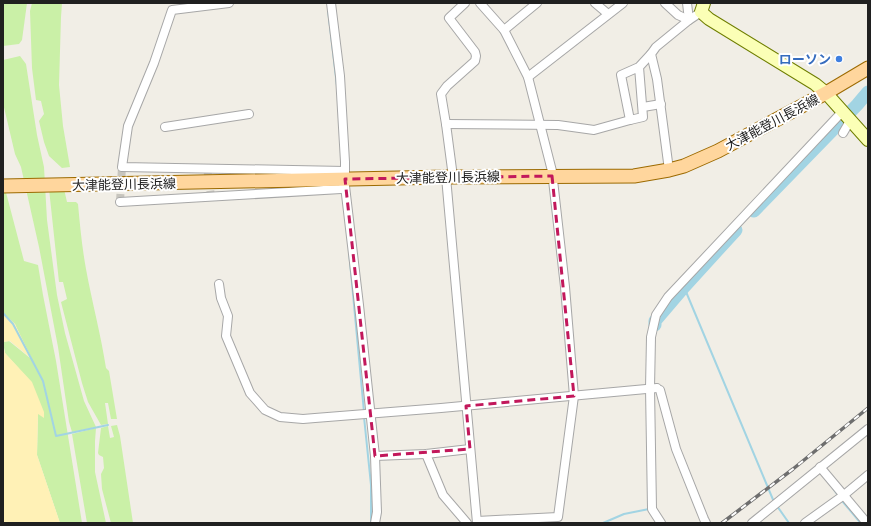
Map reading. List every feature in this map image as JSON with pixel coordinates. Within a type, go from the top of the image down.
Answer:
[{"type":"main road","name":"大津能登川長浜線","points":[[3,186],[449,177],[634,176],[684,166],[718,151],[826,93],[868,68]]},
{"type":"street","points":[[229,3],[172,10],[154,63],[128,126],[122,166],[345,179]]},
{"type":"street","points":[[331,3],[340,76],[345,179],[359,305],[366,414],[375,456],[377,512],[374,523]]},
{"type":"street","points":[[465,3],[449,18],[475,52],[475,61],[447,86],[441,94],[446,124],[466,406],[477,522],[558,517],[574,396],[565,287],[552,176],[528,77],[504,30],[480,3]]},
{"type":"street","points":[[504,30],[537,3]]},
{"type":"street","points":[[595,3],[608,14]]},
{"type":"street","points":[[528,77],[623,3]]},
{"type":"street","points":[[665,3],[678,15],[689,20]]},
{"type":"street","points":[[687,3],[689,20]]},
{"type":"street","points":[[630,120],[621,75],[639,67],[656,47],[703,8],[708,19],[813,83],[826,93],[868,140]]},
{"type":"street","points":[[651,54],[661,104],[669,170]]},
{"type":"street","points":[[446,124],[540,124],[594,130],[630,120],[643,116],[639,67]]},
{"type":"street","points":[[643,106],[661,104]]},
{"type":"street","points":[[661,523],[652,509],[656,388],[651,337],[656,314],[668,297],[842,112]]},
{"type":"street","points":[[165,127],[249,114]]},
{"type":"street","points":[[842,133],[850,121]]},
{"type":"street","points":[[120,202],[341,189],[345,179]]},
{"type":"street","points":[[220,284],[221,298],[228,316],[226,336],[250,393],[265,410],[280,417],[302,419],[466,406],[656,388]]},
{"type":"street","points":[[656,388],[676,449],[706,523]]},
{"type":"street","points":[[752,523],[868,429]]},
{"type":"street","points":[[375,456],[426,454],[470,449]]},
{"type":"street","points":[[426,454],[443,495],[468,523]]},
{"type":"street","points":[[820,467],[866,522]]},
{"type":"street","points":[[805,523],[844,495],[868,475]]},
{"type":"highlighted area","points":[[552,176],[574,396],[466,406],[470,449],[375,456],[345,179]]},
{"type":"green space","points":[[3,3],[27,3],[22,40],[19,44],[3,46]]},
{"type":"green space","points":[[32,3],[62,3],[59,85],[63,126],[70,167],[62,168],[49,156],[39,121],[44,114],[41,101],[36,100],[32,68],[30,11]]},
{"type":"green space","points":[[20,56],[26,64],[37,135],[44,167],[47,220],[57,295],[65,333],[84,401],[96,427],[72,432],[39,247],[21,167],[15,154],[3,103],[3,60]]},
{"type":"green space","points":[[3,181],[24,261],[38,265],[56,361],[82,523],[60,523],[37,455],[38,414],[31,382],[5,353],[3,342],[9,341],[30,358],[15,324],[3,313]]},
{"type":"green space","points":[[49,189],[64,189],[67,202],[76,202],[78,204],[86,269],[106,368],[109,371],[117,419],[111,419],[108,403],[105,403],[108,424],[101,425],[88,402],[61,302],[67,299],[63,282],[59,282]]},
{"type":"green space","points":[[117,425],[133,523],[111,523],[102,489],[101,474],[104,468],[103,457],[98,453],[101,428],[108,426],[110,438],[114,437],[111,426]]},
{"type":"green space","points":[[96,428],[95,472],[106,523],[87,523],[72,434]]},
{"type":"sand","points":[[3,313],[15,324],[32,359],[10,341],[3,342]]},
{"type":"sand","points":[[3,345],[5,353],[32,382],[44,412],[44,418],[38,414],[37,455],[60,523],[3,523]]},
{"type":"waterway","points":[[328,10],[337,86]]},
{"type":"waterway","points":[[754,211],[868,92]]},
{"type":"waterway","points":[[655,325],[655,321],[736,230]]},
{"type":"waterway","points":[[349,251],[364,412]]},
{"type":"waterway","points":[[684,287],[774,502]]},
{"type":"waterway","points":[[3,313],[13,324],[43,381],[56,436],[108,425]]},
{"type":"waterway","points":[[364,417],[371,485],[371,522]]},
{"type":"waterway","points":[[827,480],[837,494]]},
{"type":"waterway","points":[[843,502],[859,521]]},
{"type":"waterway","points":[[777,506],[789,523]]},
{"type":"waterway","points":[[603,523],[624,514],[649,509]]},
{"type":"tunnel","points":[[120,202],[122,167]]},
{"type":"tunnel","points":[[207,167],[211,196]]},
{"type":"railway","points":[[722,523],[793,469],[868,408]]},
{"type":"place","name":"ローソン","points":[[839,59]]}]
